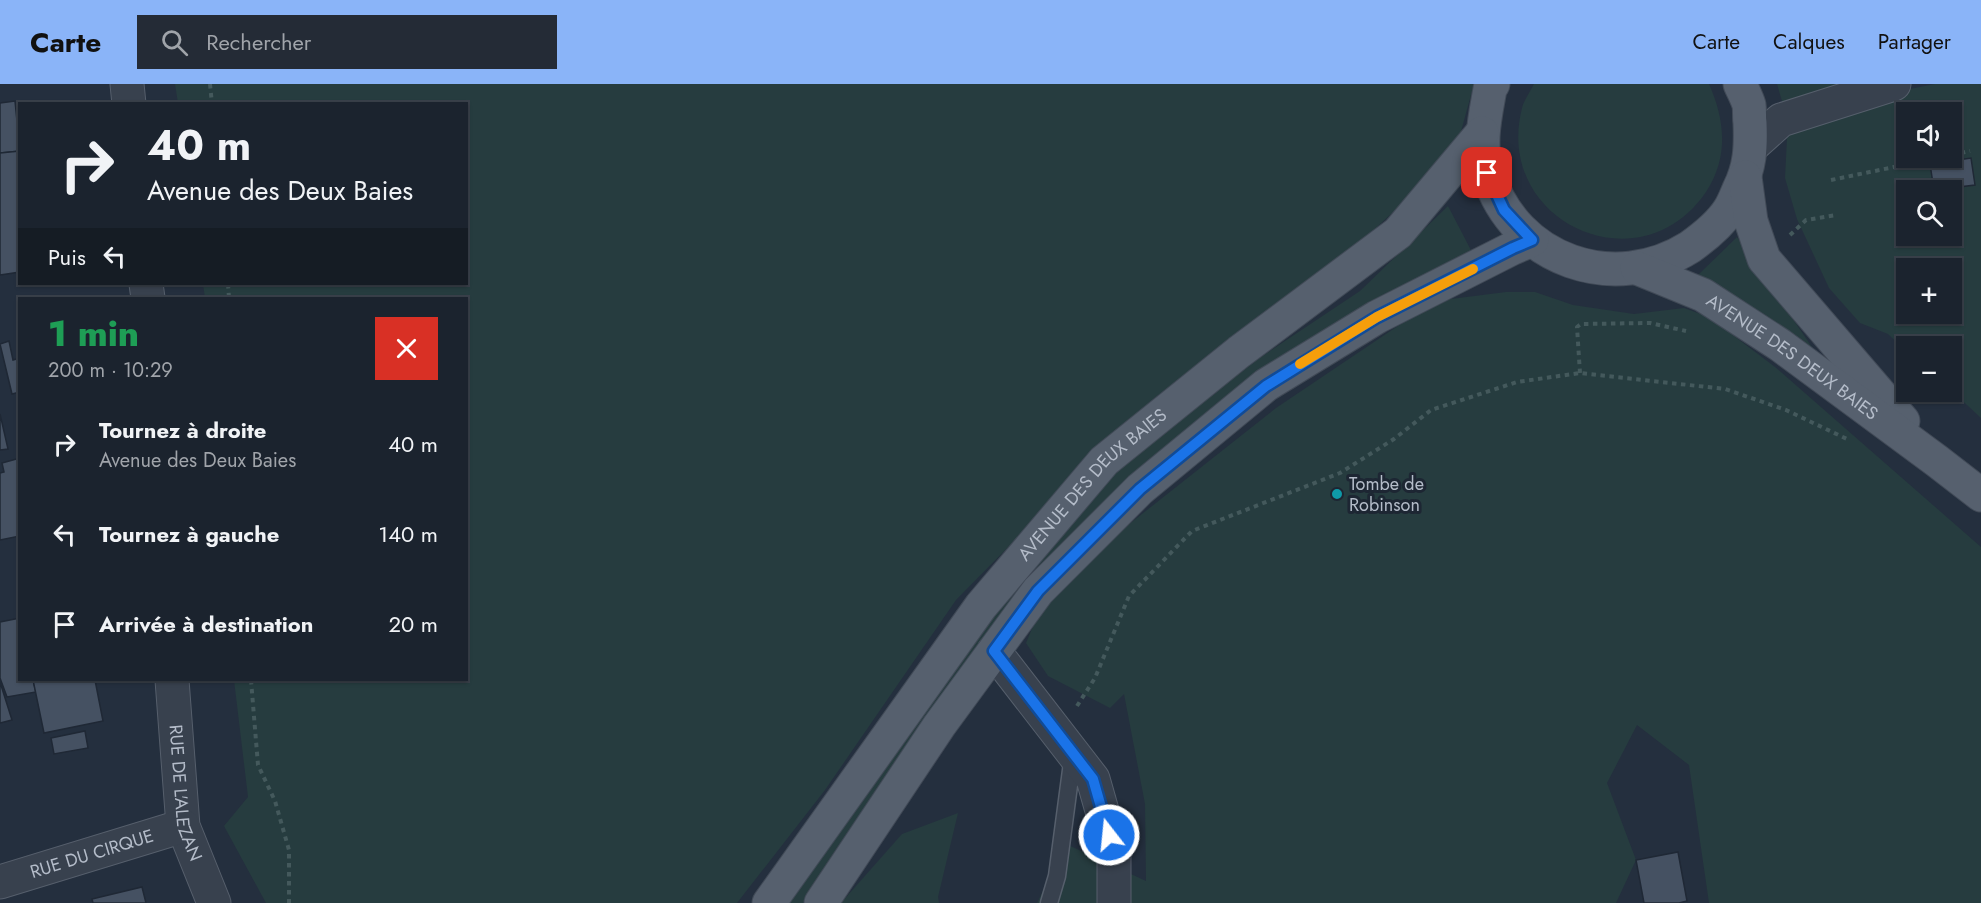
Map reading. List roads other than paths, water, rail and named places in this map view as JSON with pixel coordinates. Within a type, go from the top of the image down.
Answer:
[{"type":"main road","points":[[1493,84],[1490,89],[1482,133],[1487,173],[1504,210],[1532,240],[1564,259],[1600,269],[1637,268],[1673,258],[1704,237],[1729,210],[1748,162]]},
{"type":"main road","name":"AVENUE DES DEUX BAIES","points":[[1740,84],[1749,105],[1748,162],[1751,221],[1764,259],[1937,461]]},
{"type":"main road","name":"AVENUE DES DEUX BAIES","points":[[770,903],[981,606],[1104,461],[1239,352],[1398,233],[1482,133]]},
{"type":"main road","name":"AVENUE DES DEUX BAIES","points":[[821,903],[939,726],[1038,591],[1140,489],[1266,386],[1377,317],[1532,240]]},
{"type":"main road","name":"AVENUE DES DEUX BAIES","points":[[1637,268],[1703,296],[1780,345],[1981,495]]},
{"type":"street","points":[[127,84],[129,102]]},
{"type":"street","points":[[1748,162],[1781,120],[1894,84]]},
{"type":"street","points":[[994,651],[1093,779],[1114,854],[1114,903]]},
{"type":"street","name":"RUE DE L'ALEZAN","points":[[172,681],[183,826],[214,903]]},
{"type":"street","name":"RUE DU CIRQUE","points":[[0,882],[183,826]]},
{"type":"lane","points":[[1049,903],[1057,876],[1066,744]]},
{"type":"place","name":"Tombe de Robinson","points":[[1337,494]]}]
